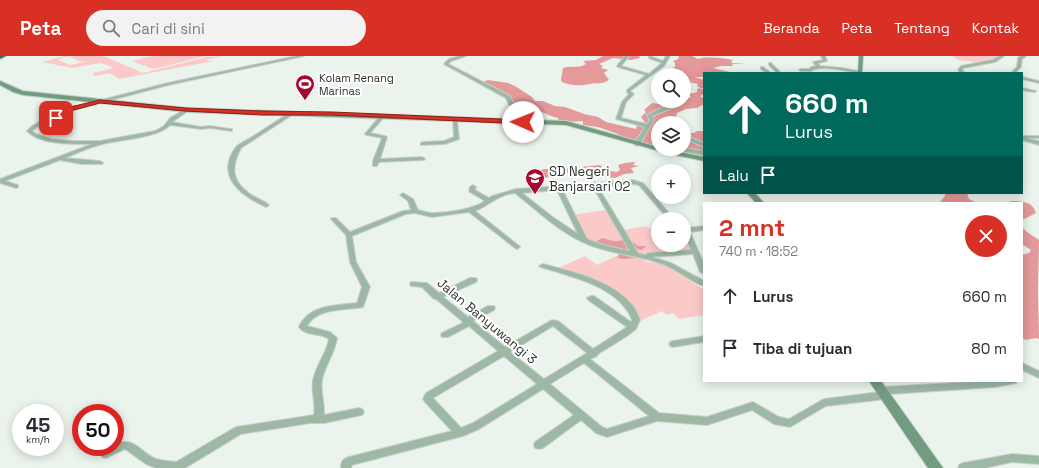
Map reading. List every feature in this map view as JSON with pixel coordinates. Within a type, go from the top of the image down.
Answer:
[{"type":"main road","points":[[860,72],[861,56]]},
{"type":"main road","points":[[0,83],[23,93],[186,110],[382,116],[574,125],[651,147]]},
{"type":"main road","points":[[691,156],[703,159]]},
{"type":"main road","points":[[752,194],[759,202]]},
{"type":"main road","points":[[881,389],[936,468]]},
{"type":"street","points":[[100,143],[40,138],[31,134],[29,131],[35,126],[61,116],[68,110],[100,101],[172,83],[268,66],[302,56]]},
{"type":"street","points":[[464,56],[450,60],[446,64],[508,97],[511,104],[521,108],[523,122]]},
{"type":"street","points":[[627,56],[626,59],[619,64],[619,66],[651,74]]},
{"type":"street","points":[[658,68],[664,63],[668,56]]},
{"type":"street","points":[[818,66],[815,62],[825,61],[823,56]]},
{"type":"street","points":[[963,72],[960,70],[962,67],[972,63],[992,62],[1002,56]]},
{"type":"street","points":[[1014,72],[1019,67],[1020,58],[1024,56]]},
{"type":"street","points":[[650,57],[664,63]]},
{"type":"street","points":[[770,64],[778,72]]},
{"type":"street","points":[[801,70],[812,70],[812,68],[818,66],[840,71],[860,72]]},
{"type":"street","points":[[762,68],[768,72]]},
{"type":"street","points":[[629,90],[651,74]]},
{"type":"street","points":[[1023,78],[1039,83]]},
{"type":"street","points":[[1023,82],[1030,81]]},
{"type":"street","points":[[1023,89],[1034,91]]},
{"type":"street","points":[[629,90],[634,91]]},
{"type":"street","points":[[629,90],[628,91],[632,94],[624,102],[618,119],[648,126]]},
{"type":"street","points":[[637,144],[652,120],[649,116],[668,108]]},
{"type":"street","points":[[0,181],[100,143],[156,132],[164,128],[186,110]]},
{"type":"street","points":[[266,205],[247,196],[239,190],[233,180],[231,168],[234,155],[239,147],[292,114]]},
{"type":"street","points":[[382,116],[367,134],[385,137],[375,163],[422,159]]},
{"type":"street","points":[[423,144],[445,142],[457,138],[455,120]]},
{"type":"street","points":[[169,123],[201,128],[210,127],[230,130]]},
{"type":"street","points":[[1023,138],[1039,137]]},
{"type":"street","points":[[1023,138],[1039,143]]},
{"type":"street","points":[[691,139],[703,145]]},
{"type":"street","points":[[691,151],[703,153]]},
{"type":"street","points":[[61,159],[100,163]]},
{"type":"street","points":[[0,181],[16,186]]},
{"type":"street","points":[[349,235],[405,212],[415,211],[432,215],[470,210],[482,206],[488,200],[497,195],[516,191],[594,184],[640,182],[665,212]]},
{"type":"street","points":[[594,184],[638,255]]},
{"type":"street","points":[[473,187],[472,191],[488,200]]},
{"type":"street","points":[[558,187],[584,240]]},
{"type":"street","points":[[516,191],[572,233],[584,240],[597,245],[675,266],[703,283]]},
{"type":"street","points":[[403,195],[411,200],[415,211]]},
{"type":"street","points":[[470,210],[517,247]]},
{"type":"street","points":[[318,419],[320,413],[316,390],[318,379],[333,338],[325,333],[305,329],[303,326],[309,317],[318,312],[327,309],[360,305],[366,288],[353,262],[349,235],[334,219]]},
{"type":"street","points":[[691,229],[703,228]]},
{"type":"street","points":[[691,243],[703,270]]},
{"type":"street","points":[[638,255],[695,252]]},
{"type":"street","points":[[346,468],[346,463],[349,461],[460,433],[484,422],[633,328],[636,320],[631,309],[612,292],[594,283],[543,266]]},
{"type":"street","points":[[437,297],[473,280]]},
{"type":"street","name":"Jalan Banyuwangi 3","points":[[414,284],[424,285],[599,430],[607,433],[657,417]]},
{"type":"street","points":[[591,298],[633,328]]},
{"type":"street","points":[[445,335],[491,308]]},
{"type":"street","points":[[460,433],[428,397],[554,322],[594,354]]},
{"type":"street","points":[[673,344],[703,339]]},
{"type":"street","points":[[584,359],[657,417],[707,421],[753,406],[777,421],[790,423],[824,403],[881,389],[1002,384],[1009,382]]},
{"type":"street","points":[[1023,367],[1039,375]]},
{"type":"street","points":[[124,444],[128,444],[151,461],[177,467],[226,436],[239,430],[310,419],[324,419],[359,412]]},
{"type":"street","points":[[539,445],[581,416]]},
{"type":"street","points":[[963,468],[1012,458],[1039,460]]},
{"type":"shaded area","points":[[69,56],[57,60],[71,65],[88,61],[81,62],[70,57],[72,56],[104,56],[143,73],[207,57],[224,56],[204,60],[213,61],[119,79],[110,73],[95,76],[93,73],[114,68],[101,63],[72,68],[42,62]]},
{"type":"shaded area","points":[[152,56],[206,56],[153,69],[132,61]]},
{"type":"shaded area","points":[[603,56],[639,56],[640,58],[631,60],[613,58],[599,64],[603,66],[601,68],[608,70],[604,73],[609,80],[604,82],[579,85],[562,82],[563,68],[581,66],[586,64],[583,61],[596,60]]},
{"type":"shaded area","points":[[679,56],[692,56],[698,59],[720,58],[733,60],[731,62],[732,63],[747,64],[732,64],[733,66],[713,68],[730,72],[703,72],[703,77],[695,77],[703,80],[703,88],[700,88],[697,86],[698,84],[691,82],[691,68],[672,68],[675,67],[675,63],[673,61],[678,59]]},
{"type":"shaded area","points":[[1000,56],[998,59],[999,62],[986,64],[959,60],[953,57]]},
{"type":"shaded area","points":[[488,80],[508,83],[532,97],[535,101],[543,101],[555,106],[565,107],[598,117],[606,122],[636,129],[637,124],[646,124],[641,117],[646,112],[644,110],[651,104],[651,108],[691,108],[691,94],[697,92],[697,89],[700,88],[703,90],[703,94],[700,96],[703,98],[703,105],[697,108],[686,109],[677,113],[676,116],[651,116],[651,147],[642,145],[635,146],[636,144],[630,139],[598,127],[583,125],[583,121],[559,121],[558,118],[542,112],[519,109],[513,106],[508,99],[497,94],[491,88],[482,86],[481,83]]},
{"type":"shaded area","points":[[703,131],[703,161],[691,156],[691,133]]},
{"type":"shaded area","points":[[635,163],[633,165],[639,166],[631,168],[634,173],[624,174],[615,178],[596,176],[594,175],[595,173],[589,169],[585,171],[553,174],[546,178],[538,172],[544,169],[563,169],[600,165],[606,170],[617,172],[620,170],[618,165]]},
{"type":"shaded area","points":[[945,194],[967,194],[969,199],[975,202],[940,202]]},
{"type":"shaded area","points":[[1023,202],[1030,204],[1035,209],[1036,213],[1023,220]]},
{"type":"shaded area","points":[[605,210],[625,241],[600,246],[578,235],[579,230],[571,215]]},
{"type":"shaded area","points":[[646,226],[648,228],[651,227],[651,252],[668,252],[649,253],[641,257],[646,262],[659,263],[668,266],[703,289],[703,315],[679,319],[673,313],[667,315],[662,311],[640,321],[633,310],[618,294],[594,283],[567,277],[565,274],[556,269],[585,256],[597,265],[629,250],[623,230]]},
{"type":"shaded area","points":[[1023,228],[1039,240],[1039,339],[1036,338],[1026,340],[1023,338],[1023,255],[1029,253],[1031,250],[1023,245]]},
{"type":"shaded area","points":[[602,238],[616,241],[629,239],[638,246],[646,246],[642,250],[634,248],[636,255],[634,258],[618,258],[619,251],[595,242]]},
{"type":"place","name":"Kolam Renang Marinas","points":[[305,101]]},
{"type":"place","name":"SD Negeri Banjarsari 02","points":[[535,195]]},
{"type":"route","points":[[56,118],[63,115],[68,110],[100,101],[186,110],[523,122]]}]
